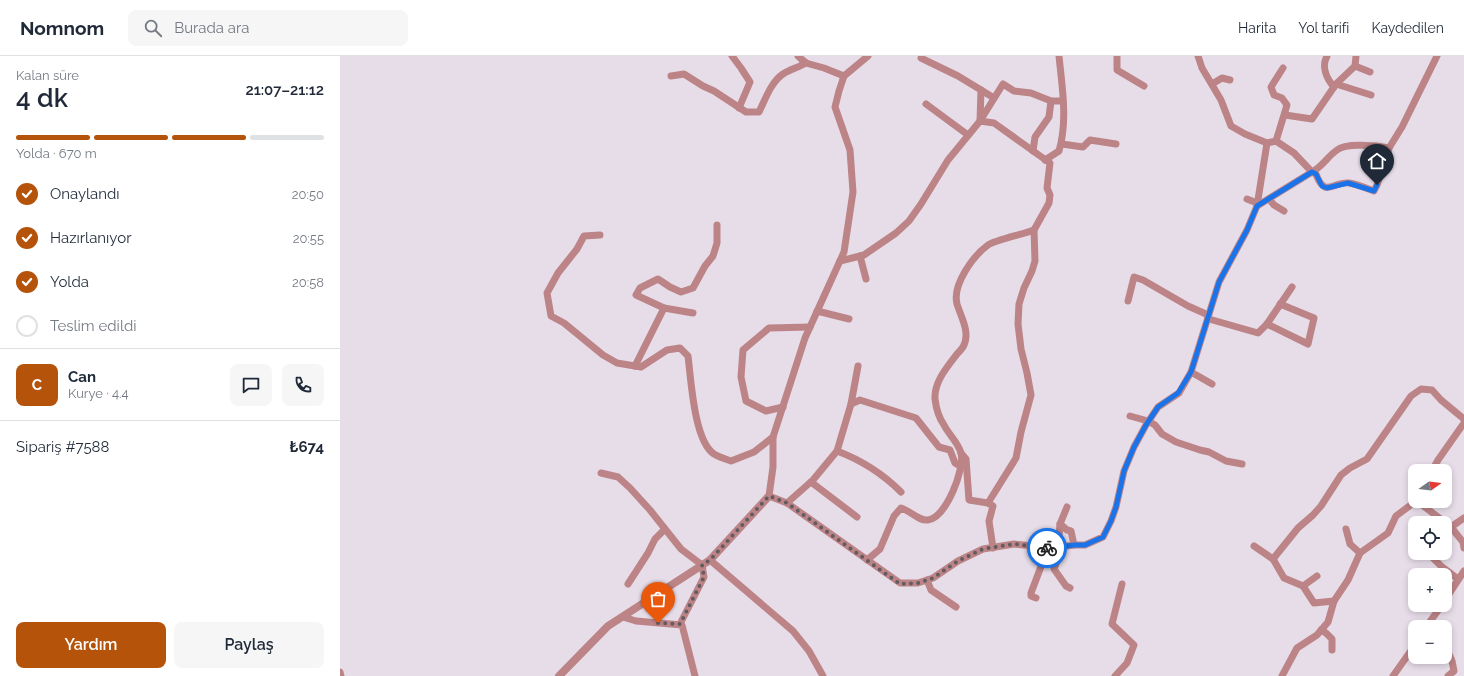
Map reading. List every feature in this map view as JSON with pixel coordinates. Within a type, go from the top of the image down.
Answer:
[{"type":"street","points":[[732,56],[742,68],[750,82],[739,108]]},
{"type":"street","points":[[798,56],[806,63],[844,76]]},
{"type":"street","points":[[559,676],[608,626],[710,560],[769,496],[773,467],[772,437],[805,338],[844,252],[853,192],[850,150],[835,107],[844,76],[868,56]]},
{"type":"street","points":[[1045,160],[1060,151],[1064,136],[1059,56]]},
{"type":"street","points":[[1117,56],[1117,70],[1144,86]]},
{"type":"street","points":[[1198,56],[1202,68],[1221,100],[1231,126],[1245,134],[1267,143],[1276,141],[1294,153],[1312,172],[1316,174],[1322,186],[1327,188],[1348,183],[1374,191],[1389,148],[1402,127],[1437,56]]},
{"type":"street","points":[[1327,56],[1324,61],[1324,66],[1329,81],[1335,86],[1371,95]]},
{"type":"street","points":[[1285,115],[1312,119],[1335,86],[1355,66],[1356,56]]},
{"type":"street","points":[[921,58],[958,76],[994,98]]},
{"type":"street","points":[[671,76],[684,74],[703,86],[714,90],[746,112],[759,112],[776,80],[784,73],[795,70],[806,63]]},
{"type":"street","points":[[1355,66],[1370,72]]},
{"type":"street","points":[[1276,141],[1287,105],[1282,98],[1274,95],[1271,88],[1283,68]]},
{"type":"street","points":[[1212,84],[1222,78],[1230,80]]},
{"type":"street","points":[[840,261],[864,255],[896,233],[908,221],[921,204],[948,160],[980,121],[1003,84],[1014,91],[1030,93],[1051,101],[1063,101]]},
{"type":"street","points":[[980,121],[981,90]]},
{"type":"street","points":[[1033,151],[1035,137],[1049,116],[1051,101]]},
{"type":"street","points":[[926,104],[968,135]]},
{"type":"street","points":[[980,121],[994,123],[1050,163],[1047,188],[1050,195],[1049,203],[1034,230],[1035,261],[1019,304],[1018,324],[1021,349],[1031,395],[1016,458],[988,503]]},
{"type":"street","points":[[1062,144],[1082,147],[1090,140],[1116,144]]},
{"type":"street","points":[[769,496],[787,503],[900,584],[918,583],[933,578],[958,561],[983,549],[1014,544],[1050,548],[1085,545],[1103,537],[1116,507],[1124,471],[1134,447],[1148,421],[1158,407],[1178,393],[1191,372],[1219,282],[1247,230],[1257,204],[1267,143]]},
{"type":"street","points":[[1257,204],[1269,199],[1320,168],[1338,148],[1369,145],[1389,148]]},
{"type":"street","points":[[1247,198],[1257,204]]},
{"type":"street","points":[[1269,199],[1274,205],[1284,211]]},
{"type":"street","points":[[693,313],[664,308],[636,295],[640,288],[658,279],[681,292],[694,288],[705,266],[713,256],[717,243],[717,225]]},
{"type":"street","points":[[867,560],[880,549],[894,516],[901,508],[926,520],[935,518],[948,502],[960,471],[961,453],[959,446],[944,425],[935,400],[937,384],[946,369],[963,347],[966,337],[966,330],[956,302],[958,286],[972,261],[989,244],[1034,230]]},
{"type":"street","points":[[600,235],[584,236],[577,249],[558,273],[547,293],[551,316],[564,323],[603,355],[617,363],[641,367],[667,350],[680,348],[688,356],[696,416],[704,440],[713,453],[731,461],[754,452],[772,437]]},
{"type":"street","points":[[860,256],[866,279]]},
{"type":"street","points":[[1128,301],[1134,277],[1143,280],[1188,306],[1206,314],[1208,319],[1258,333],[1268,324],[1292,287]]},
{"type":"street","points":[[1268,324],[1308,344],[1314,318],[1280,304]]},
{"type":"street","points":[[635,366],[664,308]]},
{"type":"street","points":[[817,311],[849,319]]},
{"type":"street","points":[[783,407],[766,411],[746,401],[741,377],[743,350],[769,328],[810,327]]},
{"type":"street","points":[[787,503],[811,482],[836,451],[851,404],[858,366]]},
{"type":"street","points":[[1191,372],[1212,384]]},
{"type":"street","points":[[1273,559],[1298,528],[1314,515],[1341,475],[1350,468],[1367,459],[1411,396],[1421,389],[1432,390],[1441,400],[1464,419]]},
{"type":"street","points":[[851,404],[860,400],[916,418],[938,447],[950,450],[955,463],[960,466]]},
{"type":"street","points":[[1130,416],[1148,421],[1155,425],[1162,434],[1176,442],[1209,452],[1226,460],[1242,464]]},
{"type":"street","points":[[1436,464],[1464,423]]},
{"type":"street","points":[[836,451],[850,456],[880,474],[901,492]]},
{"type":"street","points":[[961,453],[966,459],[969,500],[988,503],[993,506],[989,521],[993,548]]},
{"type":"street","points":[[601,473],[618,477],[650,510],[680,549],[702,565],[704,577],[680,624]]},
{"type":"street","points":[[811,482],[857,517]]},
{"type":"street","points":[[1036,598],[1031,596],[1031,593],[1050,548],[1059,537],[1060,524],[1067,507]]},
{"type":"street","points":[[1282,676],[1297,648],[1317,634],[1328,622],[1334,601],[1348,580],[1360,553],[1388,533],[1396,516],[1408,507]]},
{"type":"street","points":[[1426,508],[1437,516]]},
{"type":"street","points":[[1452,526],[1464,518]]},
{"type":"street","points":[[1060,524],[1067,530],[1071,530],[1074,545]]},
{"type":"street","points":[[1452,528],[1463,542],[1464,548]]},
{"type":"street","points":[[1346,529],[1350,544],[1360,553]]},
{"type":"street","points":[[628,584],[648,553],[655,539],[664,530]]},
{"type":"street","points":[[1254,546],[1273,559],[1284,578],[1303,586],[1314,603],[1334,601]]},
{"type":"street","points":[[1062,547],[1054,569],[1066,586],[1070,588]]},
{"type":"street","points":[[710,560],[793,631],[809,651],[823,676]]},
{"type":"street","points":[[1435,560],[1458,579]]},
{"type":"street","points":[[1452,589],[1464,571]]},
{"type":"street","points":[[1303,586],[1317,576]]},
{"type":"street","points":[[927,580],[932,590],[956,607]]},
{"type":"street","points":[[1115,676],[1127,663],[1134,645],[1112,624],[1122,584]]},
{"type":"street","points":[[623,617],[636,622],[680,624]]},
{"type":"street","points":[[680,624],[683,628],[695,676]]},
{"type":"street","points":[[1321,630],[1332,639],[1332,650]]},
{"type":"street","points":[[1393,676],[1408,655]]},
{"type":"street","points":[[1448,676],[1454,671],[1452,660]]},
{"type":"street","points":[[340,672],[341,676]]},
{"type":"way so far","points":[[658,623],[680,624],[704,577],[702,565],[710,560],[769,496],[787,503],[900,584],[918,583],[933,578],[958,561],[983,549],[1014,544],[1047,548]]},
{"type":"route","points":[[1047,548],[1085,545],[1103,537],[1116,507],[1124,471],[1134,447],[1158,407],[1178,393],[1191,372],[1219,282],[1247,230],[1257,206],[1295,184],[1312,172],[1316,174],[1318,181],[1322,186],[1327,188],[1348,183],[1374,191],[1377,185]]}]
